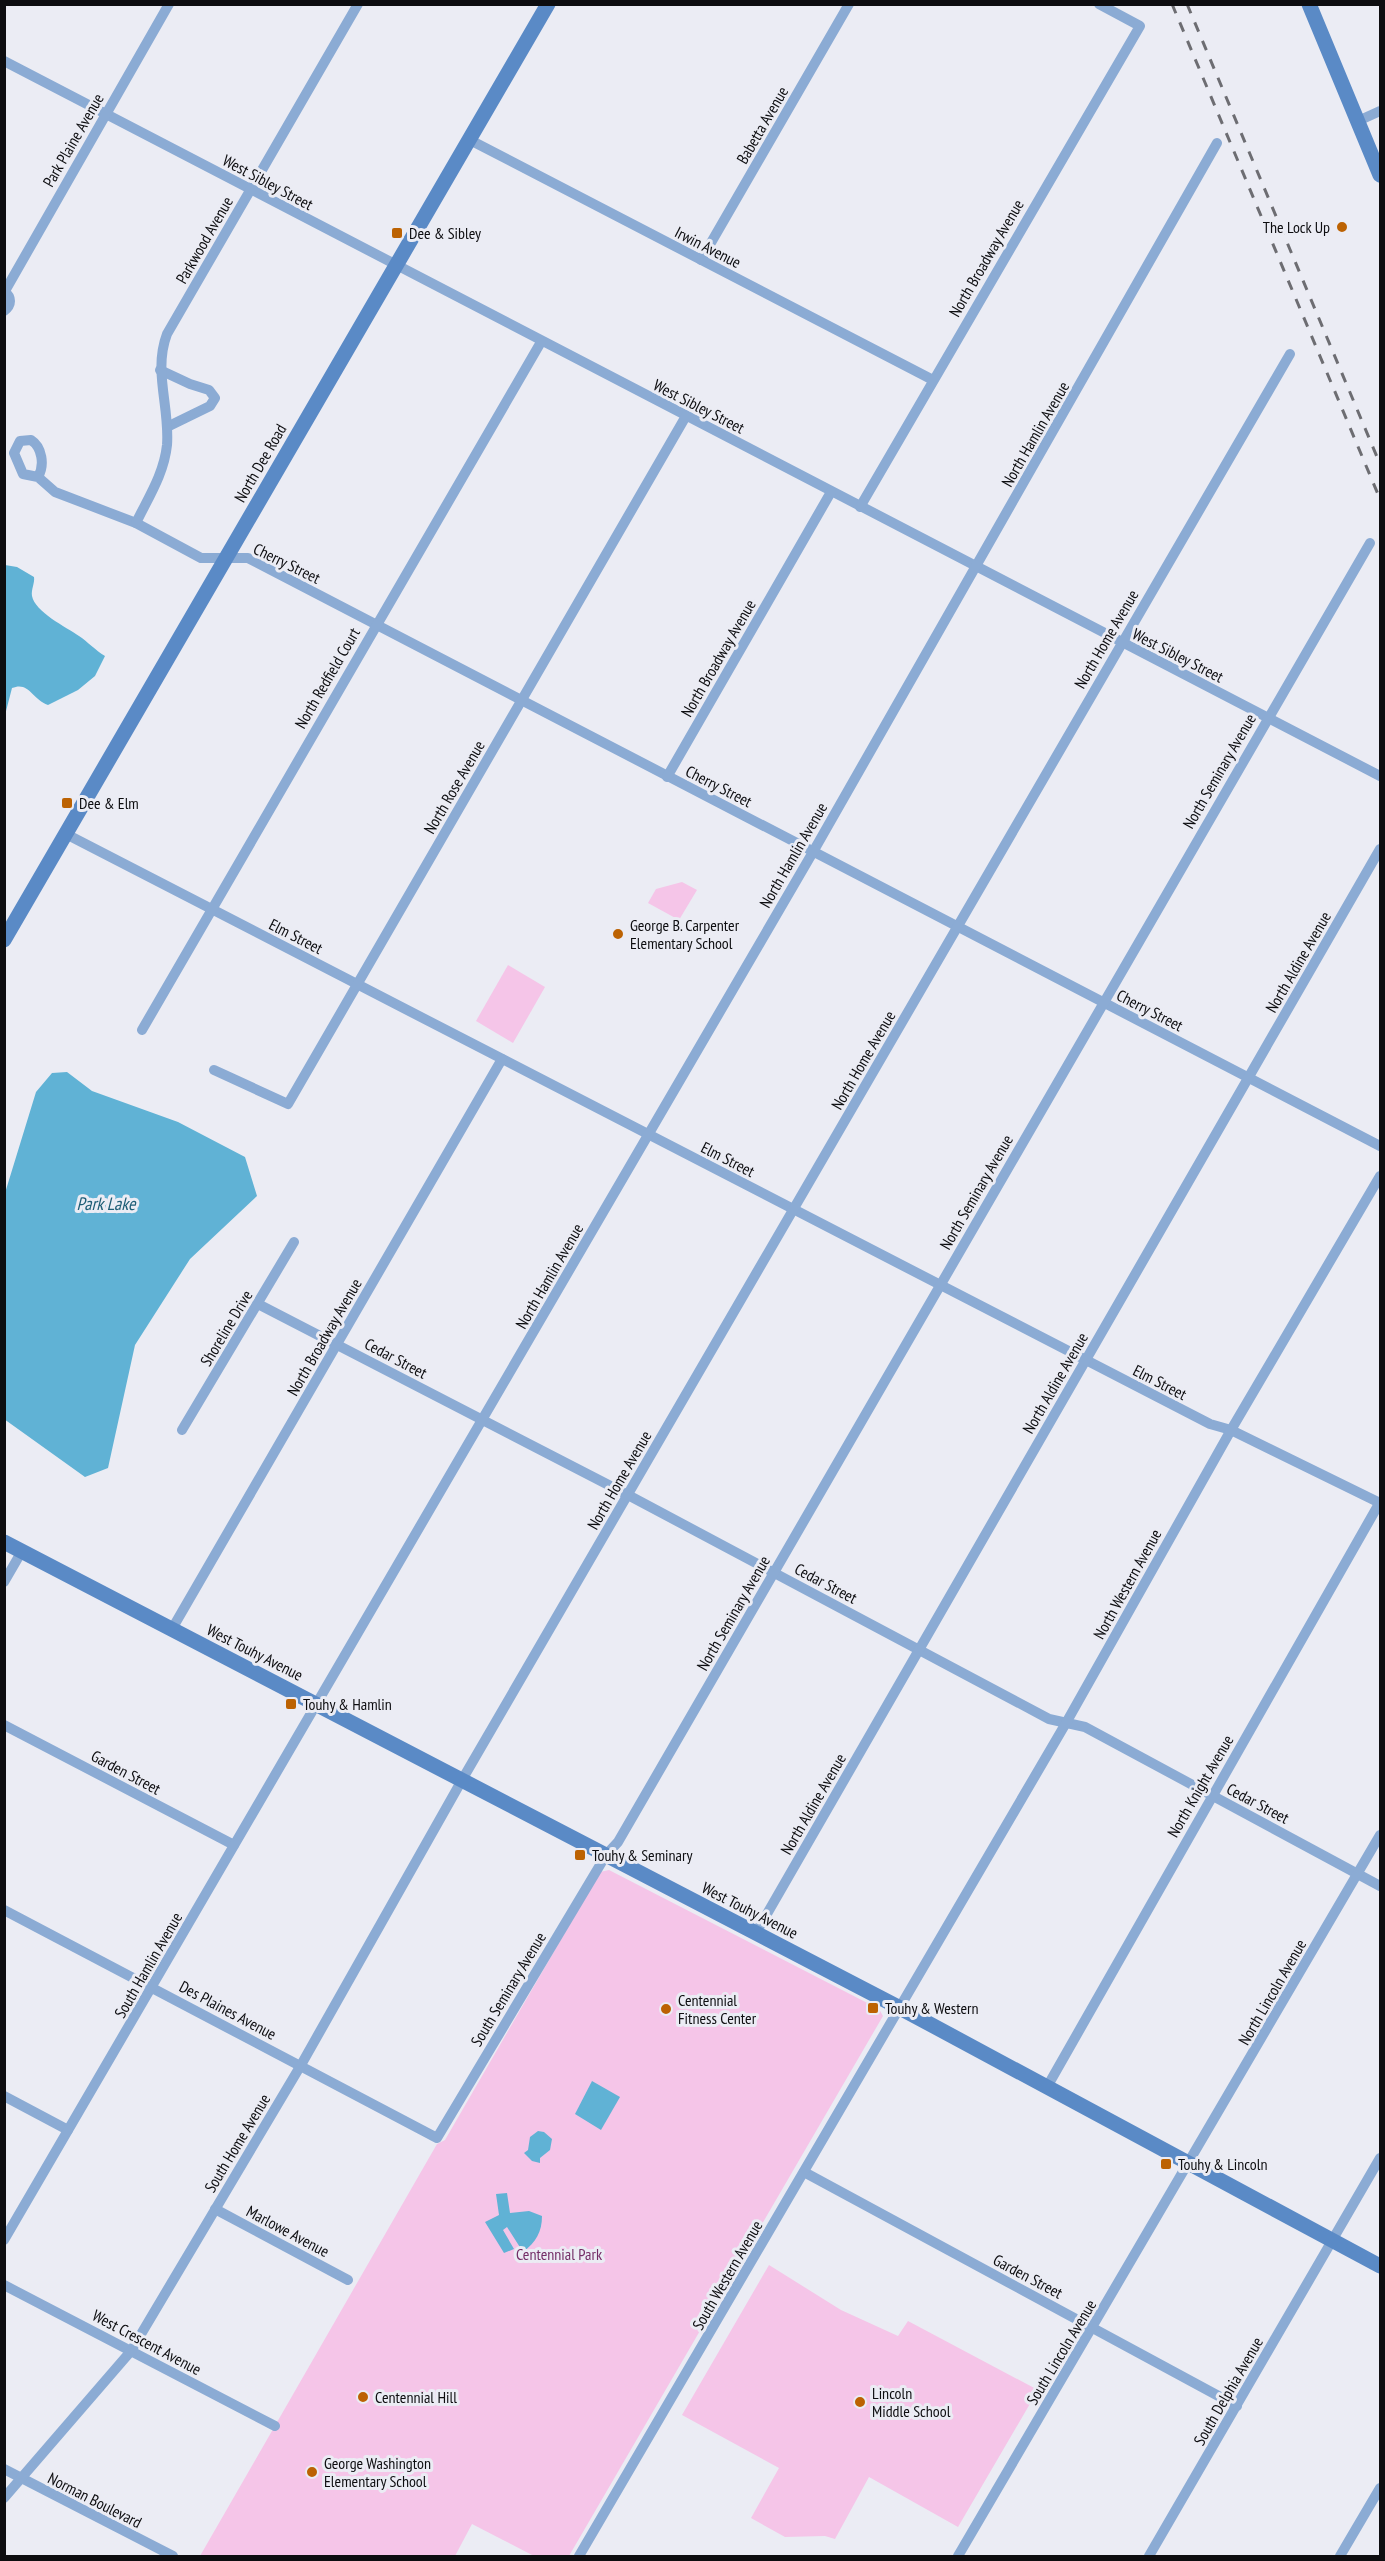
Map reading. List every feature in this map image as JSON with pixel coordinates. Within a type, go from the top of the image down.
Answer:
[{"type":"main road","name":"North Dee Road","points":[[4,940],[548,4]]},
{"type":"main road","points":[[1309,4],[1380,175]]},
{"type":"main road","name":"West Touhy Avenue","points":[[4,1542],[900,2008],[1380,2266]]},
{"type":"street","name":"Park Plaine Avenue","points":[[4,311],[10,303],[10,298],[4,291],[169,4]]},
{"type":"street","name":"Parkwood Avenue","points":[[136,523],[164,462],[167,427],[160,369],[167,334],[358,4]]},
{"type":"street","name":"Babetta Avenue","points":[[701,260],[849,4]]},
{"type":"street","name":"North Broadway Avenue","points":[[860,507],[1140,26],[1099,4]]},
{"type":"street","name":"West Sibley Street","points":[[4,60],[541,342],[1380,776]]},
{"type":"street","points":[[1358,121],[1380,111]]},
{"type":"street","name":"Irwin Avenue","points":[[470,140],[933,380]]},
{"type":"street","name":"North Hamlin Avenue","points":[[318,1705],[813,852],[1217,143]]},
{"type":"street","name":"North Redfield Court","points":[[142,1030],[375,624],[541,342]]},
{"type":"street","name":"North Home Avenue","points":[[462,1780],[1290,354]]},
{"type":"street","points":[[160,369],[189,384],[209,390],[214,398],[210,406],[167,427]]},
{"type":"street","name":"North Rose Avenue","points":[[214,1070],[288,1104],[686,416]]},
{"type":"street","name":"Cherry Street","points":[[38,477],[63,495],[136,523],[201,558],[248,558],[1380,1146]]},
{"type":"street","name":"North Broadway Avenue","points":[[667,777],[831,492]]},
{"type":"street","name":"North Seminary Avenue","points":[[606,1855],[618,1842],[1102,1002],[1370,543]]},
{"type":"street","name":"Elm Street","points":[[66,834],[1210,1424],[1231,1430],[1380,1502]]},
{"type":"street","name":"North Aldine Avenue","points":[[756,1933],[1380,849]]},
{"type":"street","name":"North Broadway Avenue","points":[[172,1629],[502,1059]]},
{"type":"street","name":"North Western Avenue","points":[[900,2008],[1066,1723],[1231,1430],[1380,1176]]},
{"type":"street","name":"Shoreline Drive","points":[[182,1430],[294,1242]]},
{"type":"street","name":"Cedar Street","points":[[258,1304],[628,1495],[1049,1719],[1085,1727],[1380,1886]]},
{"type":"street","name":"North Knight Avenue","points":[[1047,2086],[1380,1502]]},
{"type":"street","points":[[4,1582],[22,1551]]},
{"type":"street","name":"South Hamlin Avenue","points":[[4,2240],[318,1705]]},
{"type":"street","name":"Garden Street","points":[[4,1725],[234,1845]]},
{"type":"street","name":"South Home Avenue","points":[[4,2498],[131,2350],[301,2065],[462,1780]]},
{"type":"street","name":"North Lincoln Avenue","points":[[1190,2163],[1380,1835]]},
{"type":"street","name":"South Seminary Avenue","points":[[437,2138],[606,1855]]},
{"type":"street","name":"Des Plaines Avenue","points":[[4,1910],[437,2138]]},
{"type":"street","name":"South Western Avenue","points":[[579,2556],[900,2008]]},
{"type":"street","points":[[4,2096],[68,2130]]},
{"type":"street","name":"South Delphia Avenue","points":[[1149,2556],[1380,2157]]},
{"type":"street","name":"South Lincoln Avenue","points":[[958,2556],[1190,2163]]},
{"type":"street","name":"Garden Street","points":[[804,2172],[1237,2406]]},
{"type":"street","name":"Marlowe Avenue","points":[[215,2209],[348,2280]]},
{"type":"street","name":"West Crescent Avenue","points":[[4,2285],[275,2426]]},
{"type":"street","name":"Norman Boulevard","points":[[4,2469],[173,2556]]},
{"type":"street","points":[[1340,2556],[1380,2487]]},
{"type":"green space","points":[[682,882],[697,890],[679,920],[648,903],[656,889]]},
{"type":"green space","points":[[508,965],[545,987],[513,1043],[476,1021]]},
{"type":"green space","name":"Centennial Park","points":[[609,1870],[879,2009],[883,2016],[569,2556],[534,2556],[472,2524],[455,2556],[200,2556],[437,2144],[445,2140],[600,1872]]},
{"type":"green space","name":"Lincoln Middle School","points":[[769,2265],[841,2310],[898,2336],[908,2321],[1038,2390],[958,2527],[869,2477],[835,2539],[825,2536],[785,2537],[751,2518],[779,2468],[682,2415]]},
{"type":"water","points":[[5,565],[17,567],[34,577],[32,596],[39,608],[105,656],[95,676],[78,690],[48,705],[23,687],[12,688],[5,715]]},
{"type":"water","name":"Park Lake","points":[[67,1072],[92,1091],[178,1122],[245,1157],[257,1196],[190,1259],[135,1345],[108,1468],[85,1477],[4,1419],[5,1193],[36,1092],[52,1073]]},
{"type":"water","points":[[592,2081],[620,2097],[601,2130],[575,2114]]},
{"type":"water","points":[[538,2131],[544,2132],[552,2139],[550,2150],[540,2158],[540,2163],[532,2161],[524,2153],[528,2150],[530,2137]]},
{"type":"water","points":[[507,2193],[510,2213],[529,2211],[542,2216],[537,2236],[523,2252],[507,2227],[503,2230],[514,2249],[504,2253],[485,2222],[499,2215],[496,2194]]},
{"type":"railway","points":[[1172,4],[1380,499]]},
{"type":"railway","points":[[1187,4],[1380,464]]},
{"type":"place","name":"The Lock Up","points":[[1342,227]]},
{"type":"place","name":"Dee & Sibley","points":[[397,233]]},
{"type":"place","name":"Dee & Elm","points":[[67,803]]},
{"type":"place","name":"George B. Carpenter Elementary School","points":[[618,934]]},
{"type":"place","name":"Touhy & Hamlin","points":[[291,1704]]},
{"type":"place","name":"Touhy & Seminary","points":[[580,1855]]},
{"type":"place","name":"Touhy & Western","points":[[873,2008]]},
{"type":"place","name":"Centennial Fitness Center","points":[[666,2009]]},
{"type":"place","name":"Touhy & Lincoln","points":[[1166,2164]]},
{"type":"place","name":"Centennial Hill","points":[[363,2397]]},
{"type":"place","name":"Lincoln Middle School","points":[[860,2402]]},
{"type":"place","name":"George Washington Elementary School","points":[[312,2472]]}]
